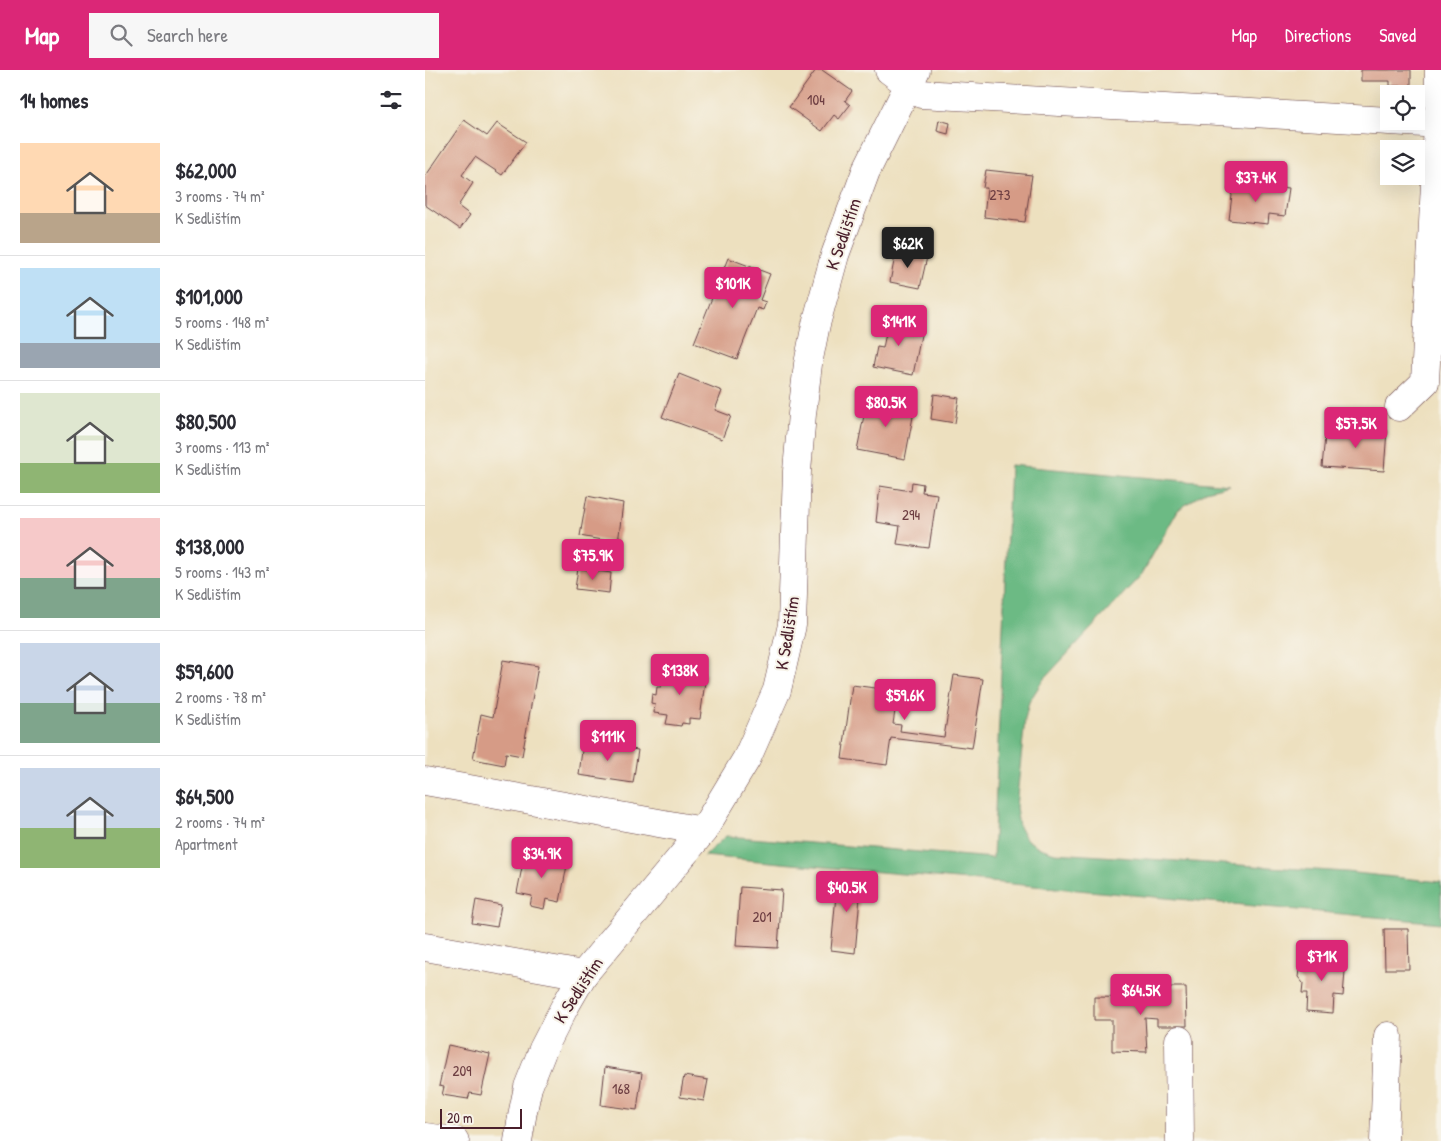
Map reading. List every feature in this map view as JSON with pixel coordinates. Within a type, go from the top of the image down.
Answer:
[{"type":"street","points":[[1399,408],[1425,382],[1439,124],[1439,70]]},
{"type":"street","points":[[904,75],[921,94],[1439,124]]},
{"type":"street","name":"K Sedlištím","points":[[518,1141],[523,1111],[536,1066],[563,1008],[583,976],[703,831],[747,758],[767,717],[777,690],[792,625],[797,471],[804,397],[815,324],[835,255],[904,75]]},
{"type":"street","points":[[425,781],[703,831]]},
{"type":"street","points":[[425,947],[583,976]]},
{"type":"street","points":[[1383,1141],[1388,1036]]},
{"type":"street","points":[[1179,1040],[1180,1141]]},
{"type":"street","points":[[425,1137],[455,1141]]},
{"type":"green space","points":[[1010,465],[1230,485],[1206,491],[1178,510],[1142,574],[1043,680],[1029,702],[1025,719],[1016,807],[1019,827],[1027,840],[1040,848],[1055,853],[1346,872],[1441,882],[1441,923],[704,856],[726,836],[993,858]]},
{"type":"building","points":[[816,70],[822,70],[852,91],[845,101],[850,105],[839,119],[834,115],[822,131],[789,107]]},
{"type":"building","points":[[1361,70],[1411,70],[1411,85],[1390,85],[1390,81],[1361,81]]},
{"type":"building","points":[[464,120],[487,136],[497,123],[526,142],[502,175],[475,157],[462,175],[473,183],[458,206],[470,215],[460,229],[425,205],[425,177]]},
{"type":"building","points":[[939,120],[950,123],[948,134],[937,131]]},
{"type":"building","points":[[986,170],[1032,175],[1025,222],[984,217],[987,188],[983,188]]},
{"type":"building","points":[[1234,180],[1241,181],[1245,185],[1271,189],[1271,186],[1289,188],[1285,216],[1269,214],[1268,224],[1229,220],[1232,195],[1228,190],[1229,183]]},
{"type":"building","points":[[896,251],[927,257],[920,288],[890,282]]},
{"type":"building","points":[[728,258],[770,274],[760,300],[766,302],[763,310],[757,308],[737,359],[694,343]]},
{"type":"building","points":[[889,318],[923,325],[913,375],[873,367],[877,347],[883,348]]},
{"type":"building","points":[[679,374],[722,391],[715,410],[731,416],[722,439],[662,417]]},
{"type":"building","points":[[934,394],[959,398],[955,423],[931,419]]},
{"type":"building","points":[[868,396],[915,406],[905,459],[857,450]]},
{"type":"building","points":[[1338,427],[1387,430],[1384,471],[1322,467],[1325,436],[1335,436],[1338,433]]},
{"type":"building","points":[[912,482],[923,484],[922,492],[937,494],[929,548],[897,544],[900,526],[876,522],[880,486],[911,491]]},
{"type":"building","points":[[587,496],[623,503],[618,543],[580,536]]},
{"type":"building","points":[[578,568],[611,573],[609,593],[575,589]]},
{"type":"building","points":[[503,660],[538,666],[522,756],[506,753],[504,765],[473,759],[481,714],[493,717]]},
{"type":"building","points":[[664,668],[706,674],[700,719],[689,718],[689,724],[682,723],[681,726],[666,724],[668,715],[654,713],[655,704],[651,703],[652,694],[656,695],[657,687],[661,687]]},
{"type":"building","points":[[954,675],[983,679],[972,748],[891,738],[887,765],[842,759],[852,685],[898,691],[893,724],[901,725],[900,731],[944,737]]},
{"type":"building","points":[[583,742],[638,750],[633,783],[579,775]]},
{"type":"building","points":[[525,852],[568,860],[560,902],[546,899],[544,909],[530,906],[532,896],[517,893]]},
{"type":"building","points":[[838,873],[862,875],[855,953],[831,950]]},
{"type":"building","points":[[740,887],[782,890],[778,948],[736,946]]},
{"type":"building","points":[[476,900],[501,905],[497,927],[472,923]]},
{"type":"building","points":[[1384,929],[1408,929],[1409,969],[1385,969]]},
{"type":"building","points":[[1305,956],[1346,959],[1343,996],[1334,995],[1333,1013],[1306,1011],[1307,993],[1302,993],[1303,983],[1298,977],[1299,970],[1304,966]]},
{"type":"building","points":[[1158,987],[1186,987],[1187,1026],[1157,1026],[1157,1019],[1145,1018],[1147,1052],[1112,1051],[1112,1020],[1094,1020],[1094,997],[1158,998]]},
{"type":"building","points":[[448,1045],[490,1054],[481,1095],[470,1093],[468,1099],[442,1095],[444,1087],[439,1086]]},
{"type":"building","points":[[605,1067],[642,1073],[637,1110],[601,1105]]},
{"type":"building","points":[[684,1076],[708,1080],[704,1101],[680,1097]]}]
